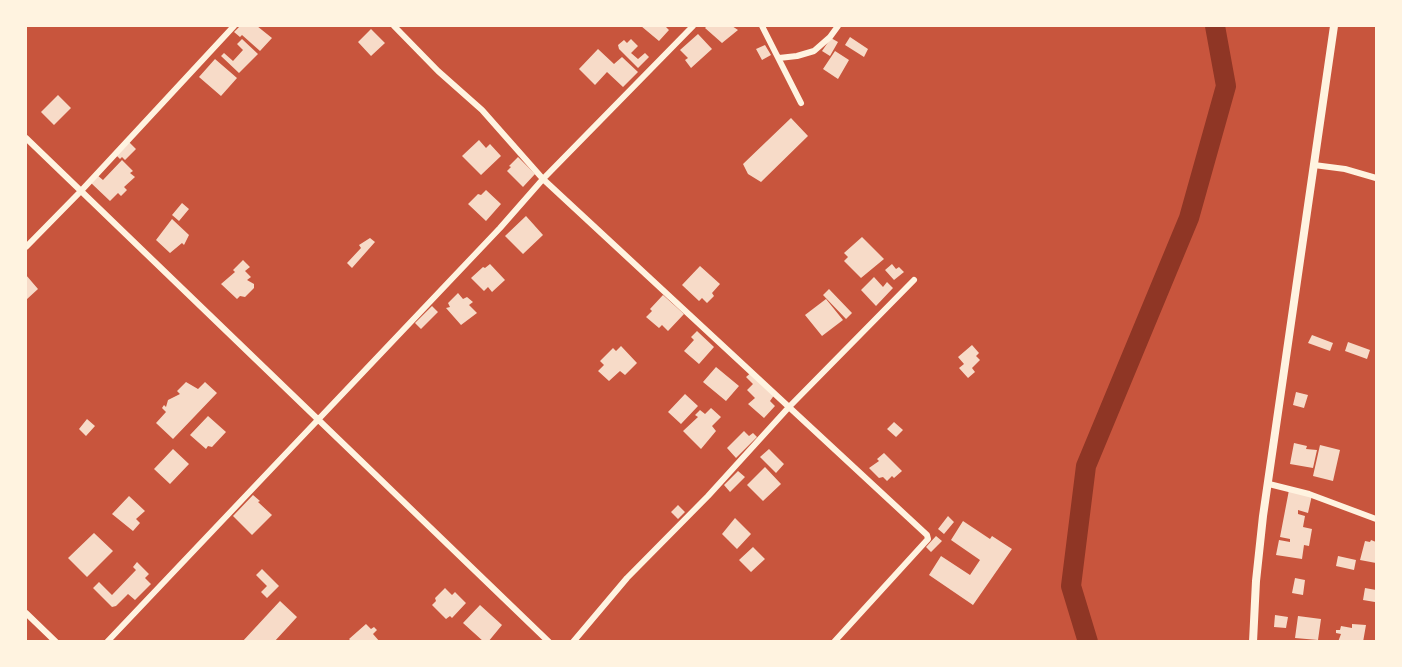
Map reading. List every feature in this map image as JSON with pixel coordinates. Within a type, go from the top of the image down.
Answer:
[{"type":"street","points":[[26,247],[234,26]]},
{"type":"street","points":[[394,26],[438,71],[482,110],[543,178],[928,537],[834,642]]},
{"type":"street","points":[[107,642],[500,228],[543,178],[693,26]]},
{"type":"street","points":[[762,26],[801,103]]},
{"type":"street","points":[[779,58],[814,51],[830,37],[838,26]]},
{"type":"street","points":[[1253,642],[1256,581],[1334,26]]},
{"type":"street","points":[[26,138],[549,642]]},
{"type":"street","points":[[1314,165],[1345,169],[1377,178]]},
{"type":"street","points":[[573,642],[627,578],[708,496],[789,407],[914,280]]},
{"type":"street","points":[[1269,484],[1309,494],[1377,519]]},
{"type":"street","points":[[26,613],[56,642]]},
{"type":"building","points":[[240,26],[257,26],[272,38],[260,51],[242,35],[240,37],[234,32]]},
{"type":"building","points":[[641,26],[668,26],[666,27],[669,30],[659,41]]},
{"type":"building","points":[[707,26],[732,26],[738,30],[722,43],[705,28]]},
{"type":"building","points":[[371,29],[385,43],[371,56],[358,42]]},
{"type":"building","points":[[698,34],[712,49],[691,68],[685,60],[688,58],[680,50]]},
{"type":"building","points":[[850,37],[868,49],[864,57],[845,45]]},
{"type":"building","points":[[831,38],[838,42],[830,56],[822,51]]},
{"type":"building","points":[[242,39],[258,54],[239,73],[221,56],[224,53],[233,61],[243,50],[237,44]]},
{"type":"building","points":[[631,39],[638,46],[631,53],[638,59],[645,53],[649,57],[638,68],[619,49],[618,45],[624,40],[627,43]]},
{"type":"building","points":[[765,45],[771,55],[762,60],[756,49]]},
{"type":"building","points":[[598,49],[614,64],[622,57],[638,72],[623,87],[607,72],[595,85],[579,69]]},
{"type":"building","points":[[835,51],[849,60],[838,79],[823,69]]},
{"type":"building","points":[[215,59],[237,78],[221,96],[199,77]]},
{"type":"building","points":[[58,95],[71,108],[54,125],[41,112]]},
{"type":"building","points":[[791,118],[808,136],[761,182],[748,174],[743,164]]},
{"type":"building","points":[[479,140],[486,148],[490,144],[501,156],[481,175],[462,156]]},
{"type":"building","points":[[129,142],[136,149],[125,160],[122,157],[120,159],[116,155]]},
{"type":"building","points":[[518,157],[535,174],[523,187],[507,171]]},
{"type":"building","points":[[122,160],[133,171],[130,173],[135,177],[124,187],[127,190],[121,196],[118,193],[110,201],[90,182],[97,175],[103,180]]},
{"type":"building","points":[[486,190],[501,204],[486,221],[468,204]]},
{"type":"building","points":[[182,203],[189,209],[179,221],[172,215]]},
{"type":"building","points":[[526,216],[543,235],[523,254],[505,236]]},
{"type":"building","points":[[172,219],[189,235],[184,245],[182,243],[170,253],[156,240]]},
{"type":"building","points":[[862,237],[884,259],[861,278],[844,261],[848,257],[844,253]]},
{"type":"building","points":[[370,238],[375,242],[352,268],[347,263],[361,248],[359,245]]},
{"type":"building","points":[[243,260],[250,267],[245,271],[251,277],[247,280],[254,284],[254,288],[245,297],[240,296],[237,299],[221,284],[235,272],[233,270]]},
{"type":"building","points":[[490,264],[505,280],[492,292],[488,287],[484,291],[471,278]]},
{"type":"building","points":[[892,264],[896,269],[899,267],[904,272],[894,280],[885,270]]},
{"type":"building","points":[[700,266],[720,284],[712,293],[714,296],[707,303],[702,298],[699,301],[682,285]]},
{"type":"building","points":[[26,275],[38,289],[26,300]]},
{"type":"building","points":[[874,277],[883,287],[887,282],[893,288],[876,306],[861,290]]},
{"type":"building","points":[[829,289],[852,313],[846,319],[823,295]]},
{"type":"building","points":[[458,293],[463,299],[467,297],[473,302],[469,305],[477,313],[461,325],[446,308],[450,307],[448,303]]},
{"type":"building","points":[[663,295],[684,314],[668,331],[662,325],[659,328],[646,317]]},
{"type":"building","points":[[826,299],[843,320],[822,336],[805,315]]},
{"type":"building","points":[[432,306],[438,312],[421,329],[415,323]]},
{"type":"building","points":[[697,331],[714,347],[699,364],[684,351],[694,340],[691,337]]},
{"type":"building","points":[[1312,335],[1333,343],[1330,351],[1308,343]]},
{"type":"building","points":[[1348,342],[1370,350],[1367,359],[1345,351]]},
{"type":"building","points":[[972,345],[979,353],[976,356],[980,360],[972,368],[975,372],[968,378],[959,368],[964,364],[958,357]]},
{"type":"building","points":[[621,346],[637,363],[625,375],[620,371],[609,381],[598,371],[604,365],[600,361],[613,348],[616,351]]},
{"type":"building","points":[[716,367],[739,386],[726,401],[703,382]]},
{"type":"building","points":[[753,371],[775,394],[770,401],[775,406],[764,418],[748,404],[755,398],[747,390],[753,384],[746,377]]},
{"type":"building","points":[[186,382],[198,389],[205,382],[217,393],[173,439],[156,423],[166,412],[162,408],[164,405],[166,407],[168,400],[180,394],[177,391]]},
{"type":"building","points":[[1296,392],[1308,395],[1304,408],[1293,405]]},
{"type":"building","points":[[685,394],[698,406],[681,424],[668,412]]},
{"type":"building","points":[[711,408],[721,417],[712,426],[716,431],[701,449],[683,431],[698,417],[695,415],[700,410],[705,414]]},
{"type":"building","points":[[208,416],[226,432],[212,447],[208,446],[206,449],[190,435]]},
{"type":"building","points":[[87,419],[95,426],[86,436],[79,429]]},
{"type":"building","points":[[894,422],[903,430],[896,437],[887,429]]},
{"type":"building","points":[[744,431],[749,436],[753,433],[757,437],[736,458],[727,448]]},
{"type":"building","points":[[1294,443],[1307,446],[1306,449],[1317,450],[1313,468],[1290,464]]},
{"type":"building","points":[[1320,445],[1340,450],[1333,481],[1313,476]]},
{"type":"building","points":[[173,449],[189,464],[170,484],[154,469]]},
{"type":"building","points":[[769,449],[784,464],[776,473],[760,457]]},
{"type":"building","points":[[884,453],[902,471],[887,481],[883,477],[879,478],[869,468],[879,461],[877,459]]},
{"type":"building","points":[[765,467],[781,484],[763,501],[747,485]]},
{"type":"building","points":[[738,471],[745,477],[730,492],[724,485]]},
{"type":"building","points":[[1289,490],[1312,495],[1308,513],[1298,510],[1298,514],[1305,516],[1303,527],[1312,529],[1309,546],[1304,545],[1302,559],[1276,555],[1279,540],[1290,542],[1290,539],[1280,537]]},
{"type":"building","points":[[253,495],[272,515],[252,535],[233,516]]},
{"type":"building","points":[[129,496],[145,511],[136,519],[140,523],[133,531],[112,514]]},
{"type":"building","points":[[678,505],[685,512],[678,519],[671,512]]},
{"type":"building","points":[[948,516],[954,522],[944,534],[938,529]]},
{"type":"building","points":[[735,518],[751,534],[737,549],[722,534]]},
{"type":"building","points":[[963,521],[990,539],[992,536],[1012,549],[973,605],[929,575],[941,556],[970,575],[980,560],[951,540]]},
{"type":"building","points":[[94,533],[113,551],[87,577],[68,558]]},
{"type":"building","points":[[936,536],[942,541],[931,552],[926,547]]},
{"type":"building","points":[[1371,540],[1376,542],[1376,563],[1360,560],[1365,541],[1370,542]]},
{"type":"building","points":[[753,547],[765,559],[751,572],[739,560]]},
{"type":"building","points":[[1338,556],[1356,560],[1354,570],[1336,566]]},
{"type":"building","points":[[137,562],[149,574],[145,578],[151,584],[135,600],[128,594],[112,607],[93,588],[99,582],[112,595],[136,570],[133,567]]},
{"type":"building","points":[[262,569],[279,586],[267,598],[261,592],[267,586],[256,575]]},
{"type":"building","points":[[1295,578],[1305,580],[1303,595],[1292,593]]},
{"type":"building","points":[[445,588],[452,595],[455,592],[466,603],[452,618],[450,616],[446,619],[432,605],[436,601],[435,598]]},
{"type":"building","points":[[1365,588],[1376,590],[1375,602],[1363,600]]},
{"type":"building","points":[[280,601],[297,617],[274,642],[242,642]]},
{"type":"building","points":[[480,605],[502,625],[488,642],[484,642],[463,623]]},
{"type":"building","points":[[1275,615],[1288,617],[1286,628],[1274,627]]},
{"type":"building","points":[[1298,616],[1321,619],[1318,640],[1295,638]]},
{"type":"building","points":[[366,624],[371,629],[374,627],[377,630],[373,634],[380,642],[352,642],[349,639]]},
{"type":"building","points":[[1352,624],[1366,625],[1363,642],[1338,642],[1341,634],[1336,633],[1336,630],[1340,630],[1341,626],[1352,628]]},
{"type":"waterway","points":[[1088,642],[1071,586],[1086,466],[1189,218],[1226,86],[1215,26]]}]
